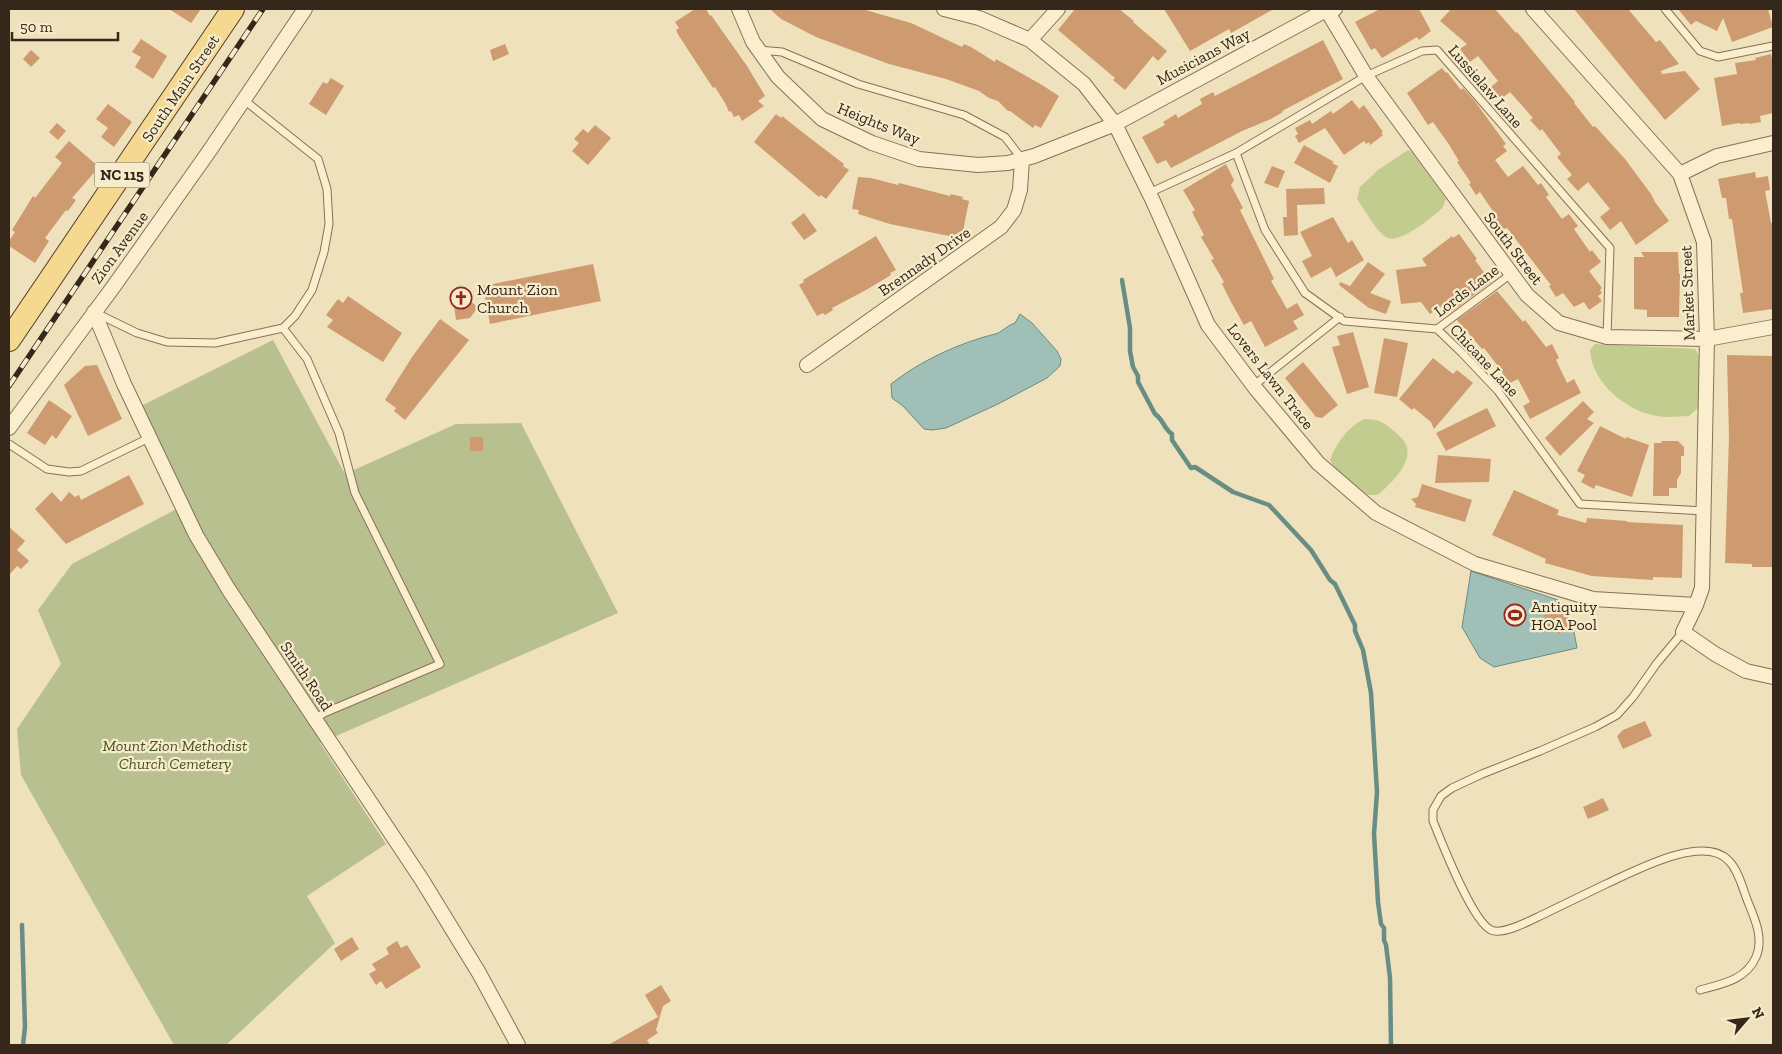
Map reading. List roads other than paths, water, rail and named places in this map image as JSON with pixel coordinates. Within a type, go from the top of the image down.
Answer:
[{"type":"main road","name":"South Main Street","points":[[9,340],[233,9]]},
{"type":"street","name":"Zion Avenue","points":[[9,428],[94,312],[306,9]]},
{"type":"street","name":"Heights Way","points":[[739,9],[752,42],[778,77],[822,119],[872,143],[919,159],[978,165],[1008,164],[1116,124]]},
{"type":"street","name":"Lovers Lawn Trace","points":[[944,9],[979,18],[1030,40],[1084,84],[1116,124],[1208,325],[1253,386],[1318,463],[1376,513],[1475,564],[1593,599],[1696,605]]},
{"type":"street","points":[[1030,40],[1058,9]]},
{"type":"street","name":"South Street","points":[[1329,9],[1366,76],[1527,295],[1558,322],[1607,337],[1707,339],[1773,327]]},
{"type":"street","name":"Musicians Way","points":[[1116,124],[1329,9]]},
{"type":"street","name":"Market Street","points":[[1533,9],[1680,174],[1704,242],[1707,339],[1702,588],[1683,632]]},
{"type":"street","points":[[1680,174],[1717,156],[1773,143]]},
{"type":"street","name":"Brennady Drive","points":[[807,364],[1001,227],[1014,210],[1020,190],[1022,160]]},
{"type":"street","name":"Smith Road","points":[[94,312],[149,438],[196,534],[229,590],[422,880],[479,973],[518,1045]]},
{"type":"street","points":[[1683,632],[1715,654],[1746,671],[1773,676]]},
{"type":"lane","points":[[1665,9],[1700,51],[1718,57],[1773,46]]},
{"type":"lane","points":[[758,50],[782,52],[858,84],[964,115],[1004,137],[1022,160]]},
{"type":"lane","name":"Lussielaw Lane","points":[[1149,193],[1236,153],[1366,76],[1422,51],[1437,50],[1610,248],[1607,337]]},
{"type":"lane","points":[[94,312],[137,333],[167,342],[215,343],[283,328],[295,316],[312,290],[324,252],[329,224],[327,190],[318,159],[244,100]]},
{"type":"lane","name":"Chicane Lane","points":[[1236,153],[1266,230],[1304,293],[1344,321],[1437,329],[1498,391],[1580,504],[1704,510]]},
{"type":"lane","name":"Lords Lane","points":[[1437,329],[1512,274]]},
{"type":"lane","points":[[1253,386],[1340,318]]},
{"type":"lane","points":[[283,328],[307,359],[340,433],[356,493],[440,664],[324,713],[315,719]]},
{"type":"lane","points":[[9,444],[47,469],[70,472],[81,471],[149,438]]},
{"type":"lane","points":[[1683,632],[1617,715],[1595,727],[1452,788],[1441,796],[1433,810],[1433,821],[1469,902],[1483,924],[1492,931],[1502,932],[1656,861],[1685,852],[1706,851],[1720,854],[1729,861],[1736,872],[1753,914],[1760,938],[1758,953],[1753,964],[1744,973],[1731,981],[1700,990]]},
{"type":"water","points":[[1020,314],[1032,323],[1057,351],[1061,359],[1060,366],[1047,378],[998,404],[946,428],[932,430],[924,429],[903,406],[892,398],[891,384],[914,368],[927,360],[968,342],[999,332],[1015,323]]},
{"type":"water","name":"Antiquity HOA Pool","points":[[1471,571],[1558,600],[1573,627],[1577,648],[1494,667],[1480,658],[1462,627]]},
{"type":"waterway","points":[[1122,280],[1130,328],[1130,351],[1133,367],[1138,376],[1138,382],[1155,414],[1172,434],[1172,440],[1191,468],[1195,467],[1233,492],[1269,505],[1311,550],[1330,580],[1335,584],[1355,625],[1355,631],[1363,650],[1371,693],[1377,792],[1374,834],[1378,902],[1381,924],[1384,928],[1390,978],[1391,1045]]},
{"type":"waterway","points":[[22,925],[25,1027],[23,1045]]},
{"type":"railway","points":[[9,386],[263,9]]},
{"type":"place","name":"Mount Zion Church","points":[[461,298]]},
{"type":"place","name":"Antiquity HOA Pool","points":[[1515,615]]},
{"type":"park label","name":"Mount Zion Methodist Church Cemetery","points":[[175,754]]}]
